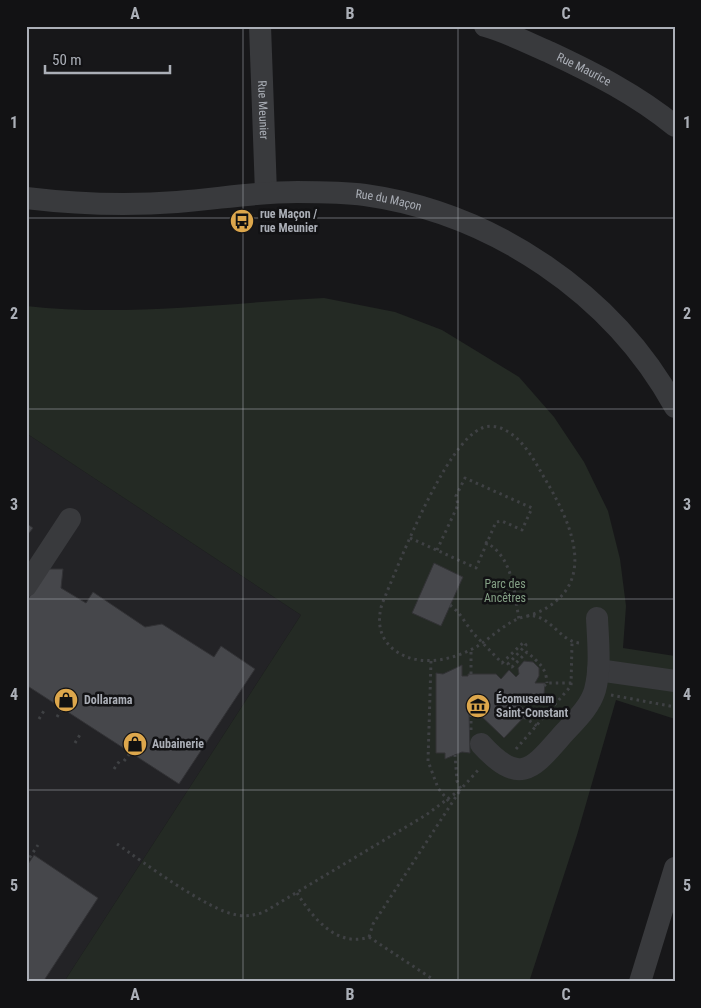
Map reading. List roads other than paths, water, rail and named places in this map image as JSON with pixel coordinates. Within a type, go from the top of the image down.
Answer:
[{"type":"street","name":"Rue Meunier","points":[[260,26],[266,193]]},
{"type":"street","name":"Rue Maurice","points":[[492,27],[590,72],[632,95],[675,126]]},
{"type":"street","name":"Rue du Maçon","points":[[26,198],[125,204],[191,201],[266,193],[343,193],[386,199],[450,218],[520,248],[556,274],[622,332],[640,354],[675,407]]},
{"type":"street","points":[[26,586],[70,519]]},
{"type":"street","points":[[480,749],[509,767],[524,769],[535,766],[589,704],[595,690],[598,670],[597,618]]},
{"type":"street","points":[[598,670],[675,681]]},
{"type":"street","points":[[640,982],[675,868]]},
{"type":"place","name":"rue Maçon / rue Meunier","points":[[242,221]]},
{"type":"place","name":"Dollarama","points":[[66,700]]},
{"type":"place","name":"Écomuseum Saint-Constant","points":[[478,706]]},
{"type":"place","name":"Aubainerie","points":[[135,744]]},
{"type":"park label","name":"Parc des Ancêtres","points":[[505,591]]}]
